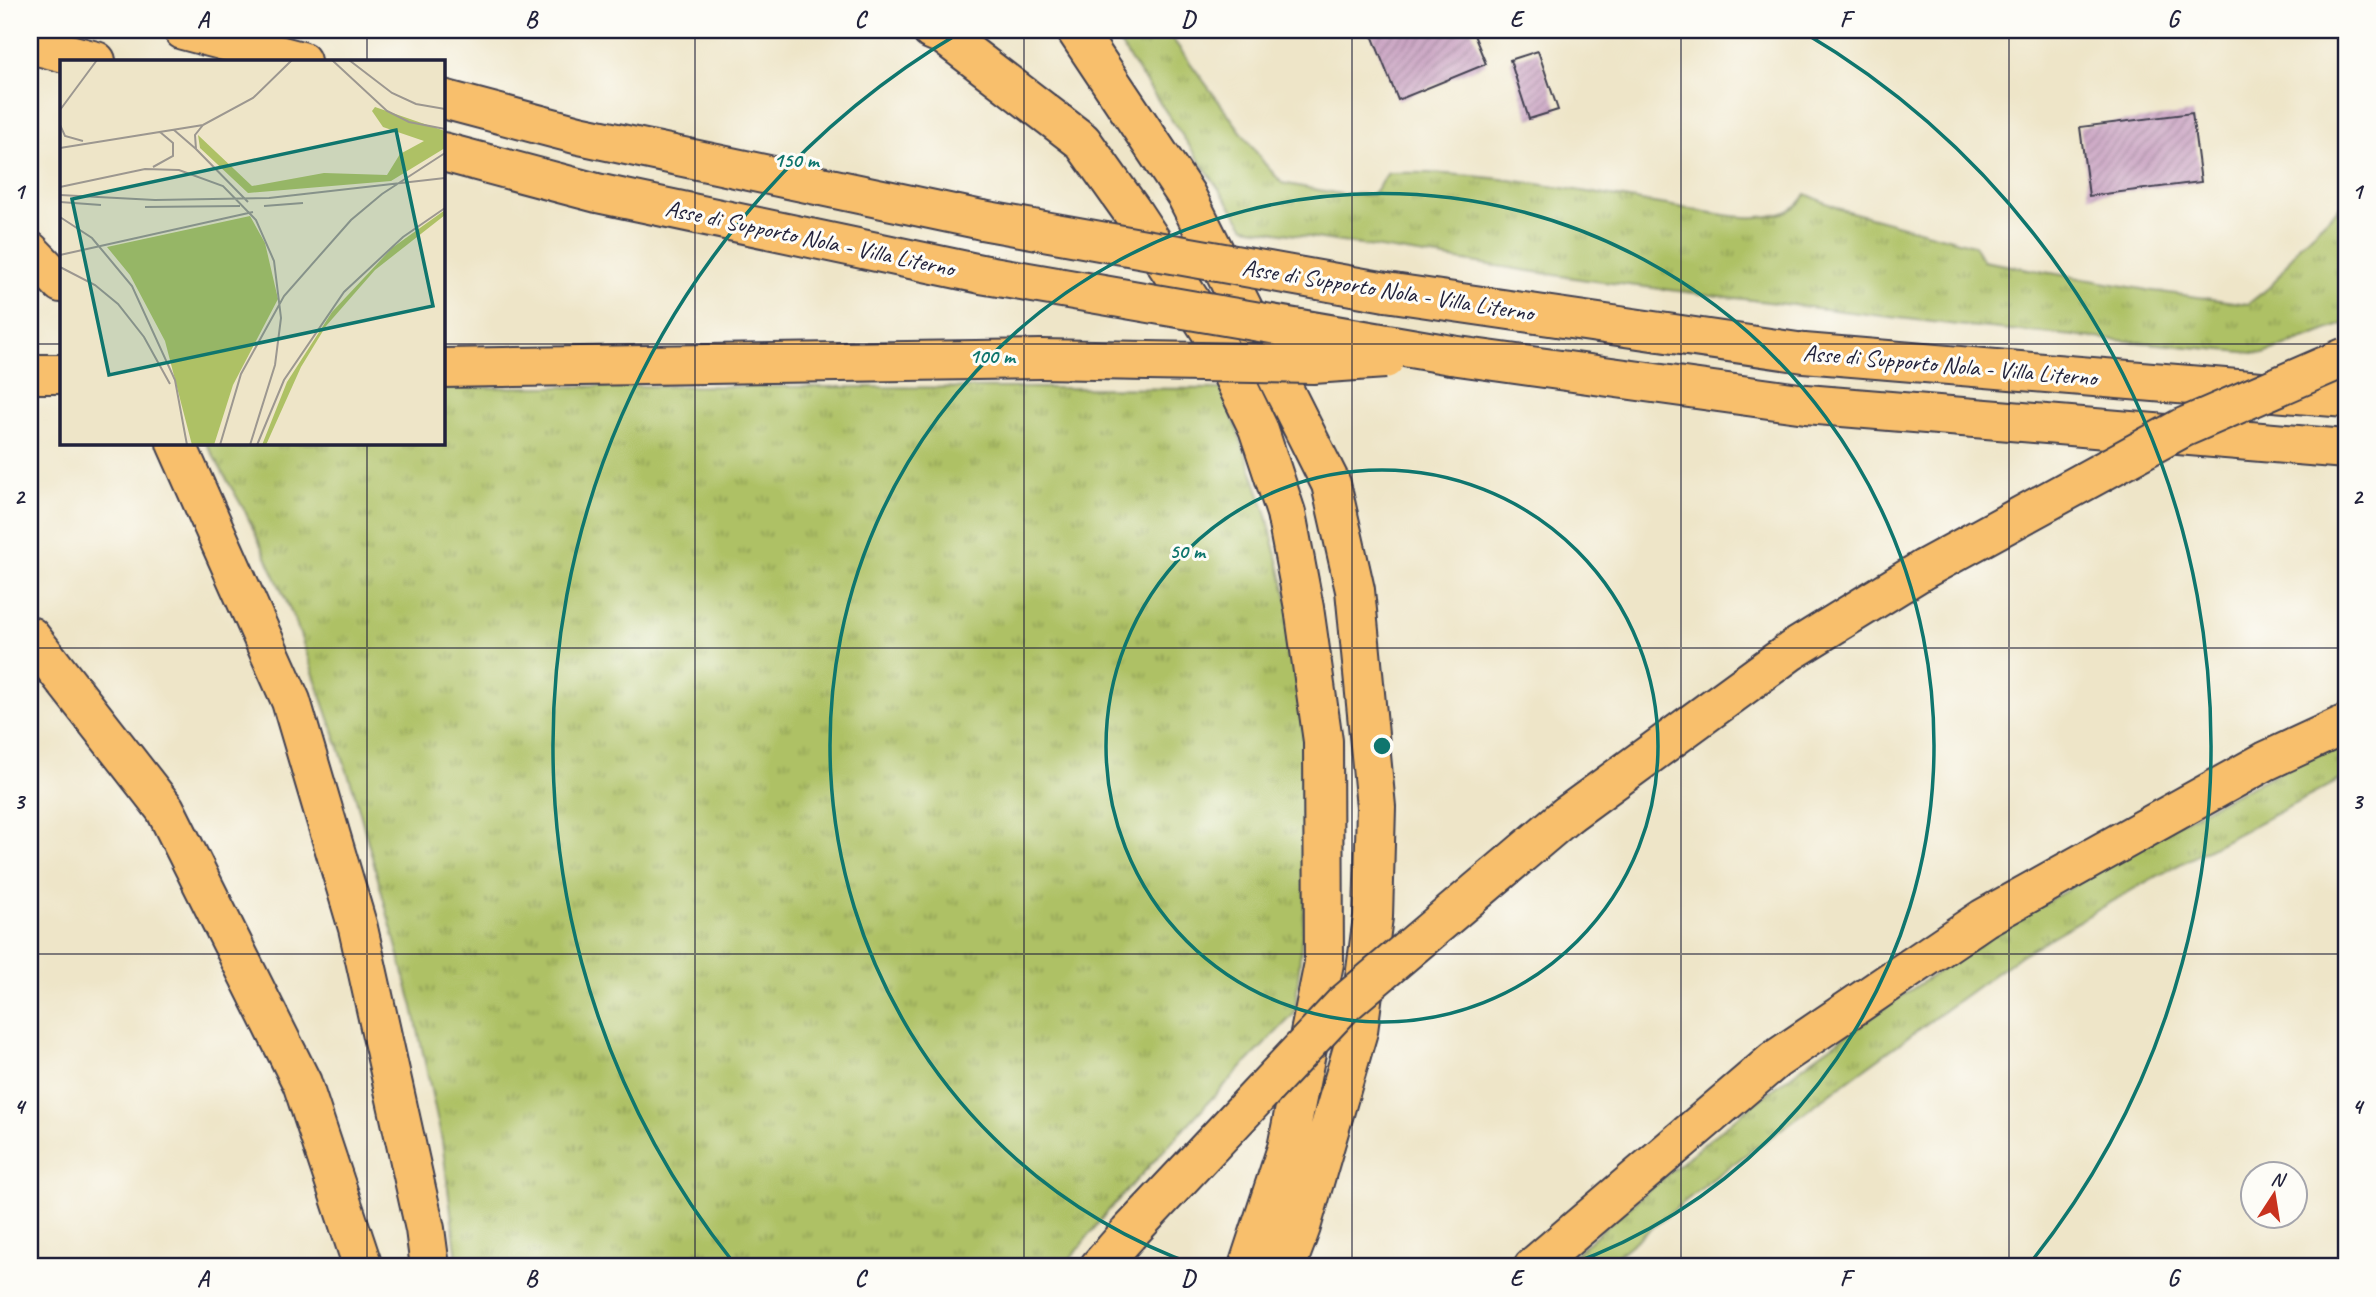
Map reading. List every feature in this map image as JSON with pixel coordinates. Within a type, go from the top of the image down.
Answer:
[{"type":"highway","points":[[183,30],[297,60]]},
{"type":"highway","points":[[931,30],[945,36],[1082,141],[1213,335],[1258,428],[1286,513],[1304,608],[1322,741],[1324,963],[1287,1148],[1248,1267]]},
{"type":"highway","points":[[1076,30],[1186,195],[1331,484],[1355,590],[1376,807],[1373,917],[1358,1031],[1301,1227],[1286,1267]]},
{"type":"highway","points":[[30,44],[92,60]]},
{"type":"highway","name":"Asse di Supporto Nola - Villa Literno","points":[[444,99],[579,135],[982,220],[1386,292],[1804,353],[2346,398]]},
{"type":"highway","name":"Asse di Supporto Nola - Villa Literno","points":[[444,152],[597,193],[982,274],[1451,355],[1806,404],[2346,449]]},
{"type":"highway","points":[[30,251],[60,282]]},
{"type":"highway","points":[[444,368],[1041,359],[1313,364],[1451,355]]},
{"type":"highway","points":[[1099,1267],[1344,1004],[1567,815],[1791,652],[1924,569],[2182,428],[2346,357]]},
{"type":"highway","points":[[30,374],[60,373]]},
{"type":"highway","points":[[177,444],[291,701],[358,928],[425,1228],[430,1267]]},
{"type":"highway","points":[[30,636],[164,809],[302,1083],[363,1267]]},
{"type":"highway","points":[[1533,1267],[1775,1060],[1973,926],[2266,761],[2346,724]]},
{"type":"green space","points":[[1110,30],[1166,30],[1282,183],[1340,194],[1372,195],[1388,173],[1422,173],[1524,182],[1713,214],[1753,217],[1788,211],[1806,194],[1840,209],[1974,245],[1983,261],[2147,290],[2248,304],[2272,285],[2300,245],[2346,201],[2346,323],[2264,354],[1957,325],[1587,280],[1245,227]]},
{"type":"green space","points":[[666,386],[1223,389],[1266,512],[1288,601],[1305,749],[1307,880],[1295,1013],[1107,1212],[1064,1267],[458,1267],[442,1141],[413,1007],[354,791],[295,620],[246,513],[207,444],[444,444],[444,388]]},
{"type":"green space","points":[[2346,741],[2346,777],[2144,883],[2021,955],[1718,1175],[1603,1267],[1560,1267],[1746,1110],[1854,1029],[1944,968],[2035,909],[2175,825]]},
{"type":"building","points":[[1370,30],[1472,30],[1486,64],[1398,100]]},
{"type":"building","points":[[1538,51],[1558,110],[1529,119],[1510,60]]},
{"type":"building","points":[[2192,113],[2201,182],[2089,196],[2080,127]]}]
